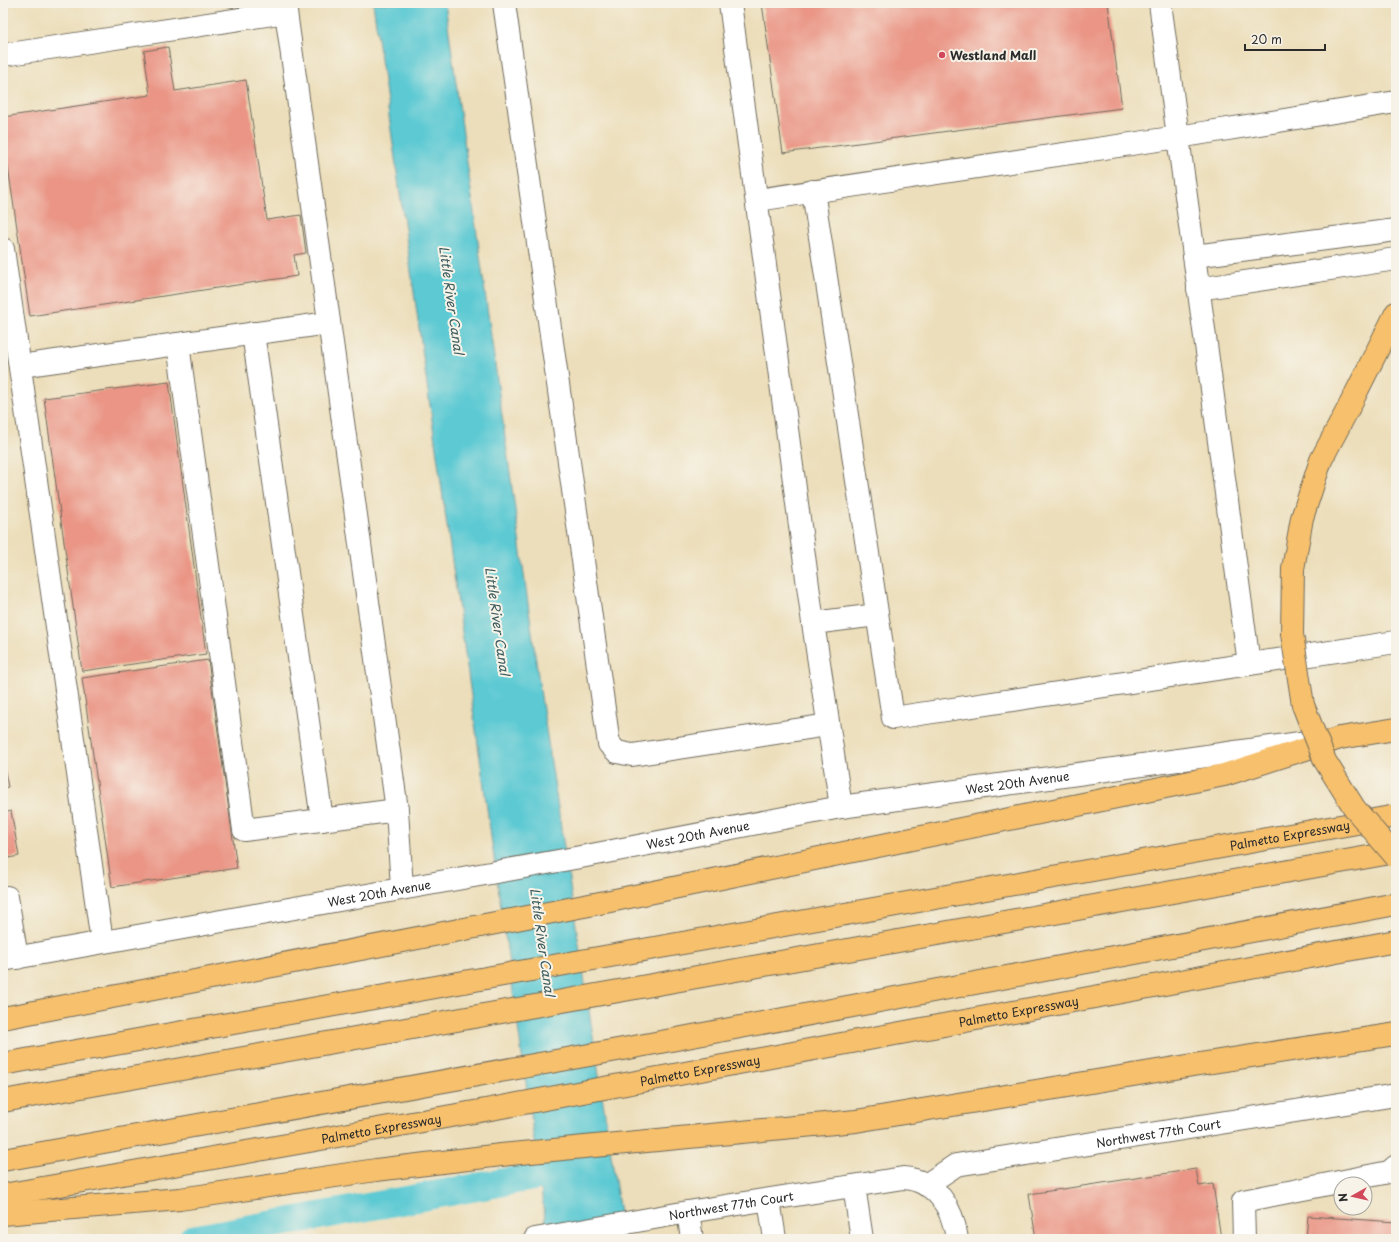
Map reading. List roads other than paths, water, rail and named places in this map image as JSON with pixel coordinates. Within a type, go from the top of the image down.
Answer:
[{"type":"main road","points":[[1396,313],[1321,460],[1302,518],[1293,569],[1292,627],[1303,705],[1325,761],[1355,809],[1396,858]]},
{"type":"main road","name":"West 20th Avenue","points":[[1340,738],[1396,729]]},
{"type":"main road","points":[[3,1018],[610,901],[1224,775],[1340,738]]},
{"type":"main road","name":"Palmetto Expressway","points":[[3,1064],[1396,816]]},
{"type":"main road","points":[[3,1101],[1396,852]]},
{"type":"main road","points":[[3,1160],[634,1047],[1396,904]]},
{"type":"main road","name":"Palmetto Expressway","points":[[3,1195],[640,1082],[1396,941]]},
{"type":"main road","points":[[3,1214],[180,1199],[376,1170],[501,1155],[856,1121],[1193,1065],[1396,1034]]},
{"type":"street","points":[[504,3],[609,744],[617,752],[632,755],[828,725]]},
{"type":"street","points":[[730,3],[813,623],[840,807]]},
{"type":"street","points":[[1160,3],[1249,664]]},
{"type":"street","points":[[3,55],[286,12],[397,810],[402,888]]},
{"type":"street","points":[[757,200],[1178,137],[1396,102]]},
{"type":"street","points":[[812,191],[893,718],[1396,642]]},
{"type":"street","points":[[1194,256],[1396,230]]},
{"type":"street","points":[[3,249],[102,942]]},
{"type":"street","points":[[1198,289],[1396,259]]},
{"type":"street","points":[[20,366],[329,323]]},
{"type":"street","points":[[253,333],[322,820]]},
{"type":"street","points":[[178,344],[244,830],[397,810]]},
{"type":"street","points":[[813,623],[877,615]]},
{"type":"street","name":"West 20th Avenue","points":[[10,959],[586,856],[840,807],[1340,738]]},
{"type":"street","points":[[3,898],[7,897],[10,959]]},
{"type":"street","name":"Northwest 77th Court","points":[[926,1185],[956,1165],[1396,1095]]},
{"type":"street","points":[[1244,1239],[1243,1201],[1388,1172],[1396,1166]]},
{"type":"street","name":"Northwest 77th Court","points":[[535,1239],[688,1212],[910,1178],[926,1185],[942,1198],[954,1220],[957,1239]]},
{"type":"street","points":[[854,1186],[862,1239]]},
{"type":"street","points":[[769,1200],[775,1239]]},
{"type":"street","points":[[688,1212],[692,1239]]},
{"type":"water","name":"Little River Canal","points":[[373,3],[445,3],[540,690],[624,1239],[548,1239]]},
{"type":"waterway","points":[[192,1239],[571,1170]]},
{"type":"place","name":"Westland Mall","points":[[942,55]]}]
